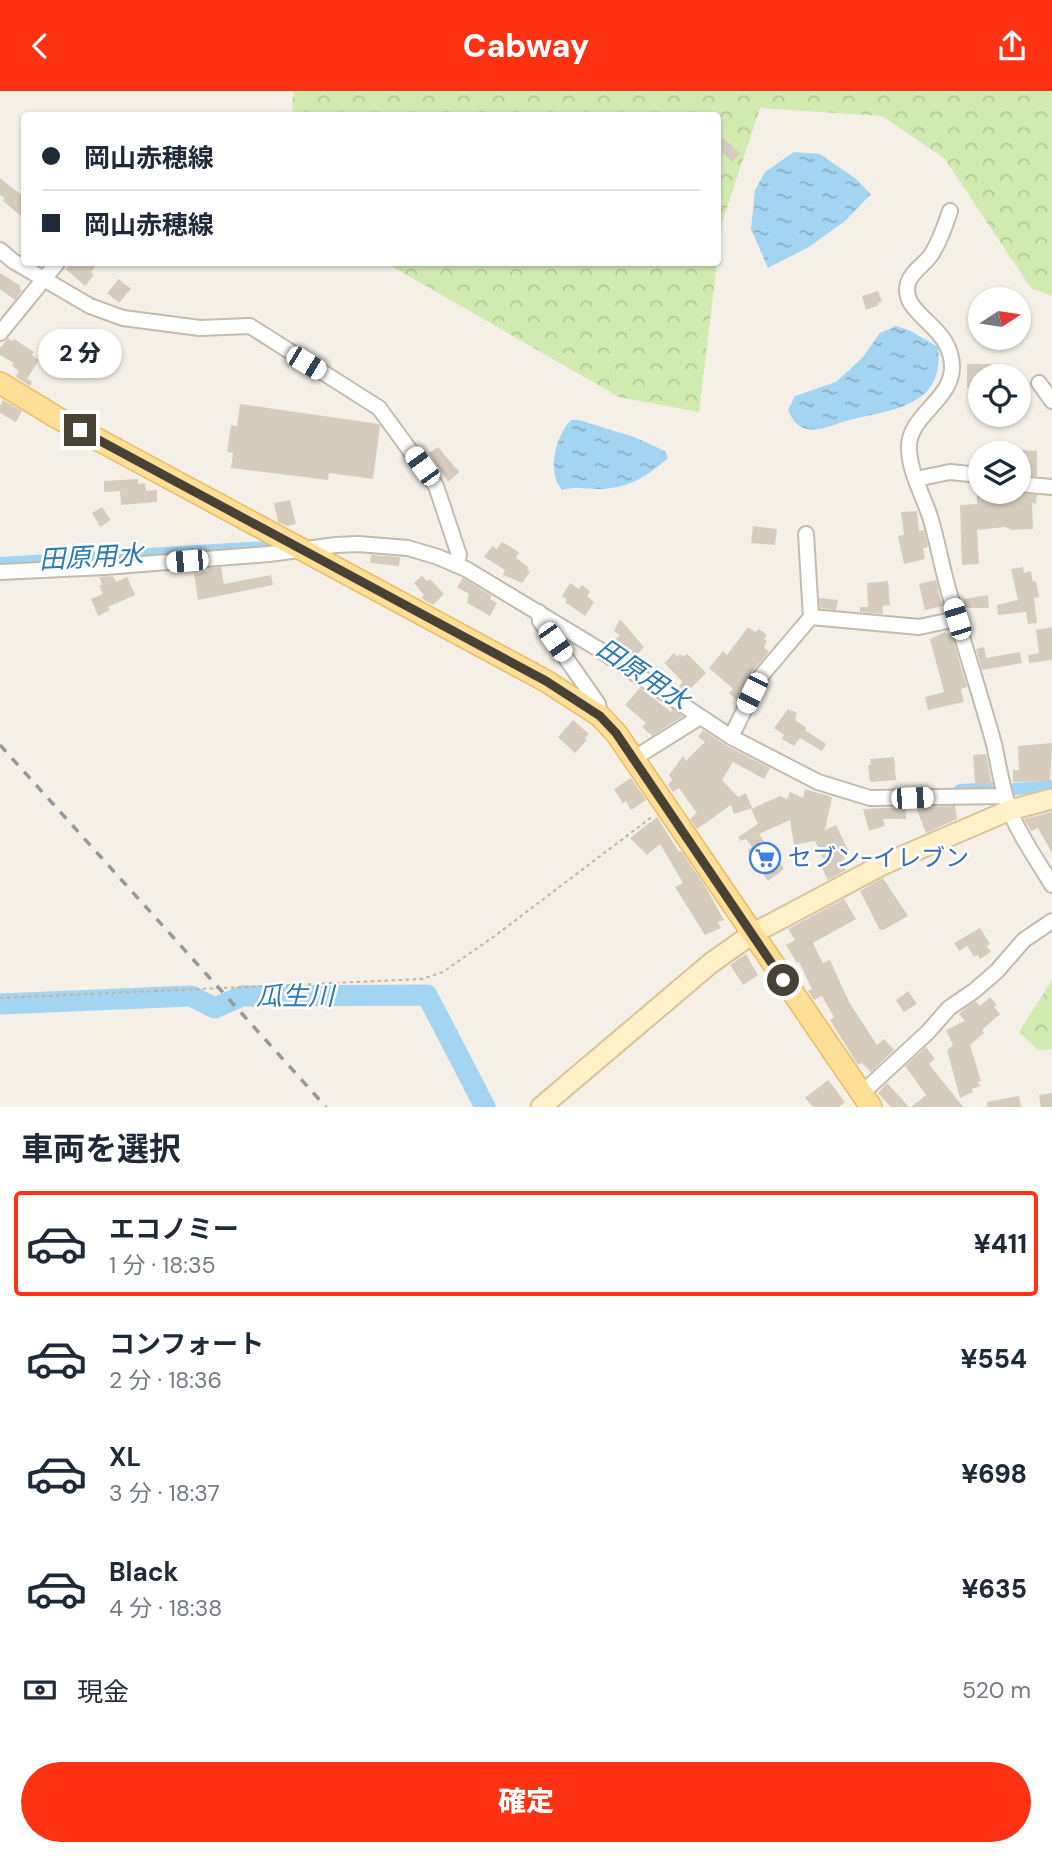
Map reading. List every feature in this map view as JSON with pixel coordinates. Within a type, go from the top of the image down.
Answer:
[{"type":"main road","points":[[0,383],[56,417],[546,681],[600,716],[616,733],[865,1103]]},
{"type":"street","points":[[950,211],[929,258],[908,282],[907,293],[911,306],[938,330],[949,345],[952,372],[946,390],[919,423],[911,436],[909,447],[915,479],[931,519],[994,746],[1007,803],[1052,885]]},
{"type":"street","points":[[0,250],[21,266]]},
{"type":"street","points":[[22,266],[90,306],[123,318],[200,328],[250,326],[379,408],[436,486],[457,561]]},
{"type":"street","points":[[0,333],[54,266]]},
{"type":"street","points":[[1039,383],[1052,401]]},
{"type":"street","points":[[915,479],[950,472],[968,474]]},
{"type":"street","points":[[1031,485],[1052,487]]},
{"type":"street","points":[[733,733],[761,676],[811,617],[806,534]]},
{"type":"street","points":[[0,572],[105,567],[358,544],[408,548],[457,561],[700,716],[818,782],[870,798],[1007,803],[1052,799]]},
{"type":"street","points":[[539,612],[540,621],[598,703],[600,716]]},
{"type":"street","points":[[811,617],[919,627],[957,619]]},
{"type":"street","points":[[633,759],[700,716]]},
{"type":"street","points":[[541,1107],[710,963],[752,934],[1007,803]]},
{"type":"street","points":[[865,1103],[949,1008],[997,971],[1024,940],[1052,921]]},
{"type":"path","points":[[0,998],[422,979],[443,972],[496,935],[665,806]]},
{"type":"green space","points":[[293,91],[1052,91],[1052,296],[1031,288],[944,158],[882,116],[760,108],[721,232],[721,112],[292,112]]},
{"type":"green space","points":[[391,266],[717,266],[699,412],[619,397]]},
{"type":"green space","points":[[1052,980],[1052,1049],[1038,1050],[1019,1032]]},
{"type":"water","points":[[794,152],[820,154],[856,179],[871,194],[845,221],[809,247],[768,268],[751,229],[755,190],[765,172]]},
{"type":"water","points":[[896,326],[911,331],[938,347],[938,367],[925,394],[898,408],[823,428],[807,429],[795,422],[788,410],[795,396],[836,382],[862,358],[880,333]]},
{"type":"water","points":[[571,420],[634,437],[665,451],[668,458],[645,475],[620,486],[562,490],[555,474],[555,454],[561,435]]},
{"type":"building","points":[[721,137],[740,153],[732,162],[721,151]]},
{"type":"building","points":[[0,178],[21,195],[21,216],[3,201],[5,198],[0,195]]},
{"type":"building","points":[[69,266],[95,266],[91,272],[94,275],[85,286],[66,269]]},
{"type":"building","points":[[0,273],[21,286],[19,288],[22,290],[15,300],[0,289]]},
{"type":"building","points":[[119,279],[131,289],[119,303],[107,293]]},
{"type":"building","points":[[878,291],[882,301],[866,310],[862,296]]},
{"type":"building","points":[[8,338],[34,352],[32,355],[39,360],[27,379],[32,382],[30,386],[16,377],[19,371],[12,366],[14,363],[0,355],[0,348]]},
{"type":"building","points":[[3,400],[22,411],[16,422],[0,413]]},
{"type":"building","points":[[240,404],[379,424],[373,479],[329,473],[328,480],[231,468],[233,453],[227,452],[231,425],[237,426]]},
{"type":"building","points":[[438,447],[459,472],[448,482],[429,453]]},
{"type":"building","points":[[1031,451],[1037,451],[1037,476],[1031,476]]},
{"type":"building","points":[[138,479],[138,484],[145,483],[146,491],[157,490],[157,502],[121,505],[120,491],[104,492],[104,481]]},
{"type":"building","points":[[1031,494],[1037,495],[1036,504],[1032,503],[1033,529],[1012,530],[1005,527],[977,530],[979,564],[962,565],[960,505],[1031,504]]},
{"type":"building","points":[[290,500],[296,524],[287,526],[278,522],[274,503]]},
{"type":"building","points":[[102,507],[111,520],[100,527],[92,513]]},
{"type":"building","points":[[917,511],[919,531],[924,530],[928,547],[923,548],[925,559],[904,564],[898,536],[904,535],[901,512]]},
{"type":"building","points":[[753,526],[777,529],[775,545],[751,543]]},
{"type":"building","points":[[502,542],[519,552],[516,558],[528,567],[530,572],[522,583],[503,575],[505,570],[484,557],[492,546],[497,549]]},
{"type":"building","points":[[371,555],[400,557],[399,566],[370,563]]},
{"type":"building","points":[[221,567],[224,584],[271,575],[273,585],[198,600],[194,574]]},
{"type":"building","points":[[1023,567],[1024,573],[1031,571],[1033,582],[1036,581],[1039,597],[1034,598],[1037,623],[1028,624],[1026,612],[998,615],[997,605],[1018,600],[1011,569]]},
{"type":"building","points":[[113,576],[116,582],[127,577],[135,595],[108,607],[110,610],[98,616],[91,599],[103,594],[99,577]]},
{"type":"building","points":[[422,576],[427,581],[430,579],[444,594],[433,605],[421,598],[424,595],[414,583]]},
{"type":"building","points":[[463,578],[492,596],[490,599],[497,603],[490,616],[467,603],[469,594],[457,587]]},
{"type":"building","points":[[936,580],[942,606],[925,610],[919,584]]},
{"type":"building","points":[[888,581],[890,605],[882,606],[883,614],[860,612],[860,607],[868,607],[867,583]]},
{"type":"building","points":[[570,583],[579,589],[582,585],[590,591],[587,596],[594,602],[585,616],[565,602],[567,600],[562,596]]},
{"type":"building","points":[[988,595],[989,608],[965,608],[964,599]]},
{"type":"building","points":[[819,598],[838,600],[836,610],[820,608]]},
{"type":"building","points":[[620,619],[644,647],[633,659],[615,640],[620,635],[614,631]]},
{"type":"building","points":[[748,627],[755,632],[759,629],[767,635],[764,647],[769,652],[753,670],[736,700],[729,693],[733,689],[709,668],[723,651],[727,655]]},
{"type":"building","points":[[1052,627],[1052,660],[1029,663],[1028,655],[1039,653],[1036,630]]},
{"type":"building","points":[[945,632],[951,633],[967,687],[961,689],[964,702],[928,710],[925,697],[944,692],[930,639]]},
{"type":"building","points":[[984,647],[986,658],[1020,652],[1022,663],[982,670],[976,649]]},
{"type":"building","points":[[674,653],[677,657],[687,654],[706,673],[686,693],[679,686],[683,682],[664,663]]},
{"type":"building","points":[[640,688],[671,712],[672,709],[683,716],[652,736],[642,727],[646,723],[625,705]]},
{"type":"building","points":[[788,709],[797,713],[795,720],[807,728],[805,730],[826,744],[822,751],[800,738],[794,746],[782,739],[784,735],[774,728]]},
{"type":"building","points":[[573,720],[589,734],[575,753],[558,737]]},
{"type":"building","points":[[703,730],[770,768],[764,779],[733,762],[722,780],[738,797],[746,793],[752,808],[734,814],[731,805],[697,829],[690,819],[697,813],[679,788],[673,792],[668,785],[672,780],[669,775],[683,756],[686,761],[705,742],[698,737]]},
{"type":"building","points":[[1052,743],[1050,781],[1013,782],[1013,770],[1019,770],[1018,746]]},
{"type":"building","points":[[986,754],[992,784],[975,785],[973,755]]},
{"type":"building","points":[[894,757],[896,780],[870,782],[870,759]]},
{"type":"building","points":[[631,778],[646,800],[631,810],[614,789]]},
{"type":"building","points":[[805,789],[832,797],[825,830],[836,825],[848,850],[842,853],[846,870],[828,880],[821,866],[826,864],[815,841],[794,845],[790,820],[759,834],[784,869],[768,881],[750,855],[748,850],[752,847],[746,839],[740,841],[738,837],[758,824],[751,809],[780,796],[787,799],[790,792],[803,798]]},
{"type":"building","points":[[955,806],[957,819],[926,833],[917,810],[925,807]]},
{"type":"building","points":[[906,807],[906,819],[883,819],[885,826],[869,831],[863,809]]},
{"type":"building","points":[[1052,812],[1052,853],[1038,828],[1031,831],[1024,819]]},
{"type":"building","points":[[657,817],[705,886],[724,920],[718,922],[721,928],[705,935],[675,887],[683,883],[660,844],[647,855],[630,838]]},
{"type":"building","points":[[883,878],[908,916],[883,930],[879,929],[860,891]]},
{"type":"building","points":[[844,899],[856,919],[813,943],[823,963],[830,960],[849,1002],[877,1045],[884,1039],[894,1050],[871,1072],[862,1063],[858,1065],[830,1020],[834,1017],[822,996],[814,1000],[808,991],[812,989],[799,962],[797,963],[786,945],[795,940],[788,929]]},
{"type":"building","points":[[980,928],[990,944],[987,946],[991,952],[980,959],[978,955],[974,957],[967,946],[959,951],[954,943]]},
{"type":"building","points":[[746,954],[758,975],[743,985],[730,965]]},
{"type":"building","points":[[908,991],[917,1004],[904,1012],[896,1000]]},
{"type":"building","points":[[990,997],[1000,1014],[970,1045],[981,1081],[978,1082],[980,1086],[960,1098],[947,1050],[953,1045],[946,1030],[965,1021],[959,1014],[966,1008],[976,1001],[980,1006]]},
{"type":"building","points":[[926,1047],[935,1059],[929,1064],[963,1107],[911,1107],[926,1095],[905,1066]]},
{"type":"building","points":[[828,1080],[845,1102],[839,1107],[813,1107],[805,1098]]},
{"type":"building","points":[[887,1083],[909,1107],[891,1107],[878,1093]]},
{"type":"building","points":[[1052,1093],[1052,1107],[1041,1107],[1039,1095]]},
{"type":"building","points":[[1019,1096],[1021,1107],[987,1107],[987,1102]]},
{"type":"waterway","name":"田原用水","points":[[0,563],[266,547]]},
{"type":"waterway","name":"田原用水","points":[[1015,789],[1052,786]]},
{"type":"waterway","name":"田原用水","points":[[960,790],[995,788]]},
{"type":"waterway","name":"瓜生川","points":[[0,1004],[191,996],[215,1008],[242,996],[427,995],[485,1107]]},
{"type":"railway","points":[[0,745],[326,1107]]},
{"type":"place","name":"セブン-イレブン","points":[[765,858]]},
{"type":"route","points":[[80,430],[546,681],[600,716],[616,733],[783,980]]}]
